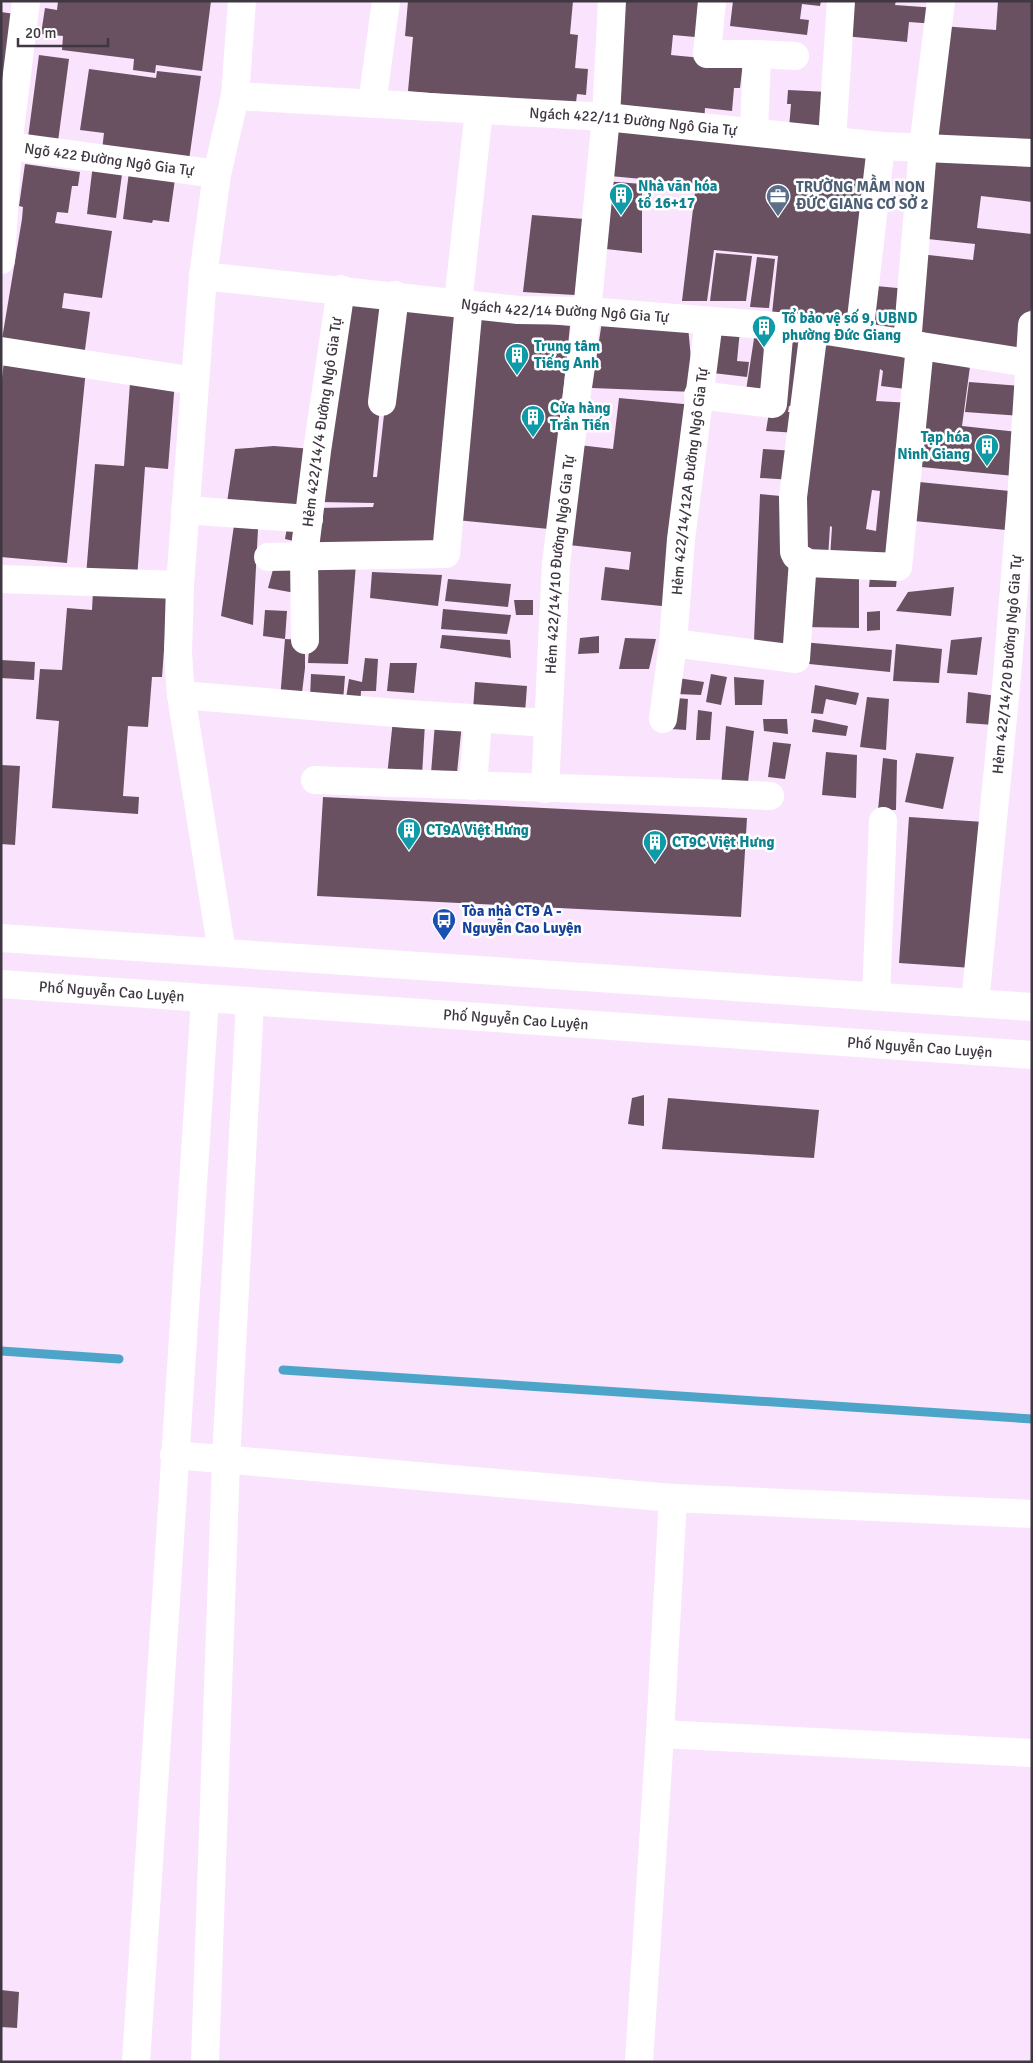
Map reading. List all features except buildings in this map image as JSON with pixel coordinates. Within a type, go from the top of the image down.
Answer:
[{"type":"street","points":[[1,260],[4,146],[26,1]]},
{"type":"street","points":[[222,952],[181,695],[178,653],[180,585],[203,276],[218,174],[234,96],[242,1]]},
{"type":"street","points":[[372,104],[386,1]]},
{"type":"street","name":"Hẻm 422/14/10 Đường Ngô Gia Tự","points":[[545,789],[556,564],[587,311],[606,117],[612,1]]},
{"type":"street","points":[[712,1],[707,54],[795,56]]},
{"type":"street","points":[[832,140],[841,1]]},
{"type":"street","points":[[799,558],[807,563],[898,567],[913,345],[923,148],[941,1]]},
{"type":"street","points":[[754,131],[757,54]]},
{"type":"street","name":"Ngách 422/11 Đường Ngô Gia Tự","points":[[234,96],[606,117],[754,131],[881,146],[1032,153]]},
{"type":"street","points":[[268,556],[446,554],[479,110]]},
{"type":"street","name":"Ngõ 422 Đường Ngô Gia Tự","points":[[4,146],[218,174]]},
{"type":"street","points":[[859,336],[881,146]]},
{"type":"street","name":"Ngách 422/14 Đường Ngô Gia Tự","points":[[203,276],[340,289],[518,310],[587,311],[814,329],[1028,363]]},
{"type":"street","name":"Hẻm 422/14/4 Đường Ngô Gia Tự","points":[[305,640],[304,556],[340,289]]},
{"type":"street","points":[[382,402],[395,295]]},
{"type":"street","name":"Hẻm 422/14/12A Đường Ngô Gia Tự","points":[[663,719],[673,643],[681,539],[709,321]]},
{"type":"street","name":"Hẻm 422/14/20 Đường Ngô Gia Tự","points":[[974,1003],[1007,676],[1021,502],[1028,363],[1032,325]]},
{"type":"street","points":[[698,395],[772,404],[780,326]]},
{"type":"street","points":[[673,643],[796,659],[799,558],[793,496],[814,329]]},
{"type":"street","points":[[1,351],[195,381]]},
{"type":"street","points":[[185,510],[309,519]]},
{"type":"street","points":[[1,579],[180,585]]},
{"type":"street","points":[[181,695],[548,722]]},
{"type":"street","points":[[473,786],[478,718]]},
{"type":"street","points":[[315,780],[545,789],[632,789],[770,796]]},
{"type":"street","points":[[876,997],[883,821]]},
{"type":"street","points":[[1,938],[1032,1007]]},
{"type":"street","name":"Phố Nguyễn Cao Luyện","points":[[1,984],[1032,1055]]},
{"type":"street","points":[[136,2062],[205,999]]},
{"type":"street","points":[[205,2062],[226,1460],[250,1002]]},
{"type":"street","points":[[174,1455],[672,1498],[1032,1514]]},
{"type":"street","points":[[639,2062],[660,1734],[672,1498]]},
{"type":"street","points":[[660,1734],[1032,1752]]},
{"type":"waterway","points":[[1,1351],[119,1359]]},
{"type":"waterway","points":[[283,1370],[1032,1419]]},
{"type":"place","name":"Nhà văn hóa tổ 16+17","points":[[621,216]]},
{"type":"place","name":"TRƯỜNG MẦM NON ĐỨC GIANG CƠ SỞ 2","points":[[778,217]]},
{"type":"place","name":"Tổ bảo vệ số 9, UBND phường Đức Giang","points":[[764,348]]},
{"type":"place","name":"Trung tâm Tiếng Anh","points":[[517,376]]},
{"type":"place","name":"Cửa hàng Trần Tiến","points":[[533,438]]},
{"type":"place","name":"Tạp hóa Ninh Giang","points":[[987,467]]},
{"type":"place","name":"CT9A Việt Hưng","points":[[409,851]]},
{"type":"place","name":"CT9C Việt Hưng","points":[[655,863]]},
{"type":"place","name":"Tòa nhà CT9 A - Nguyễn Cao Luyện","points":[[444,941]]}]
